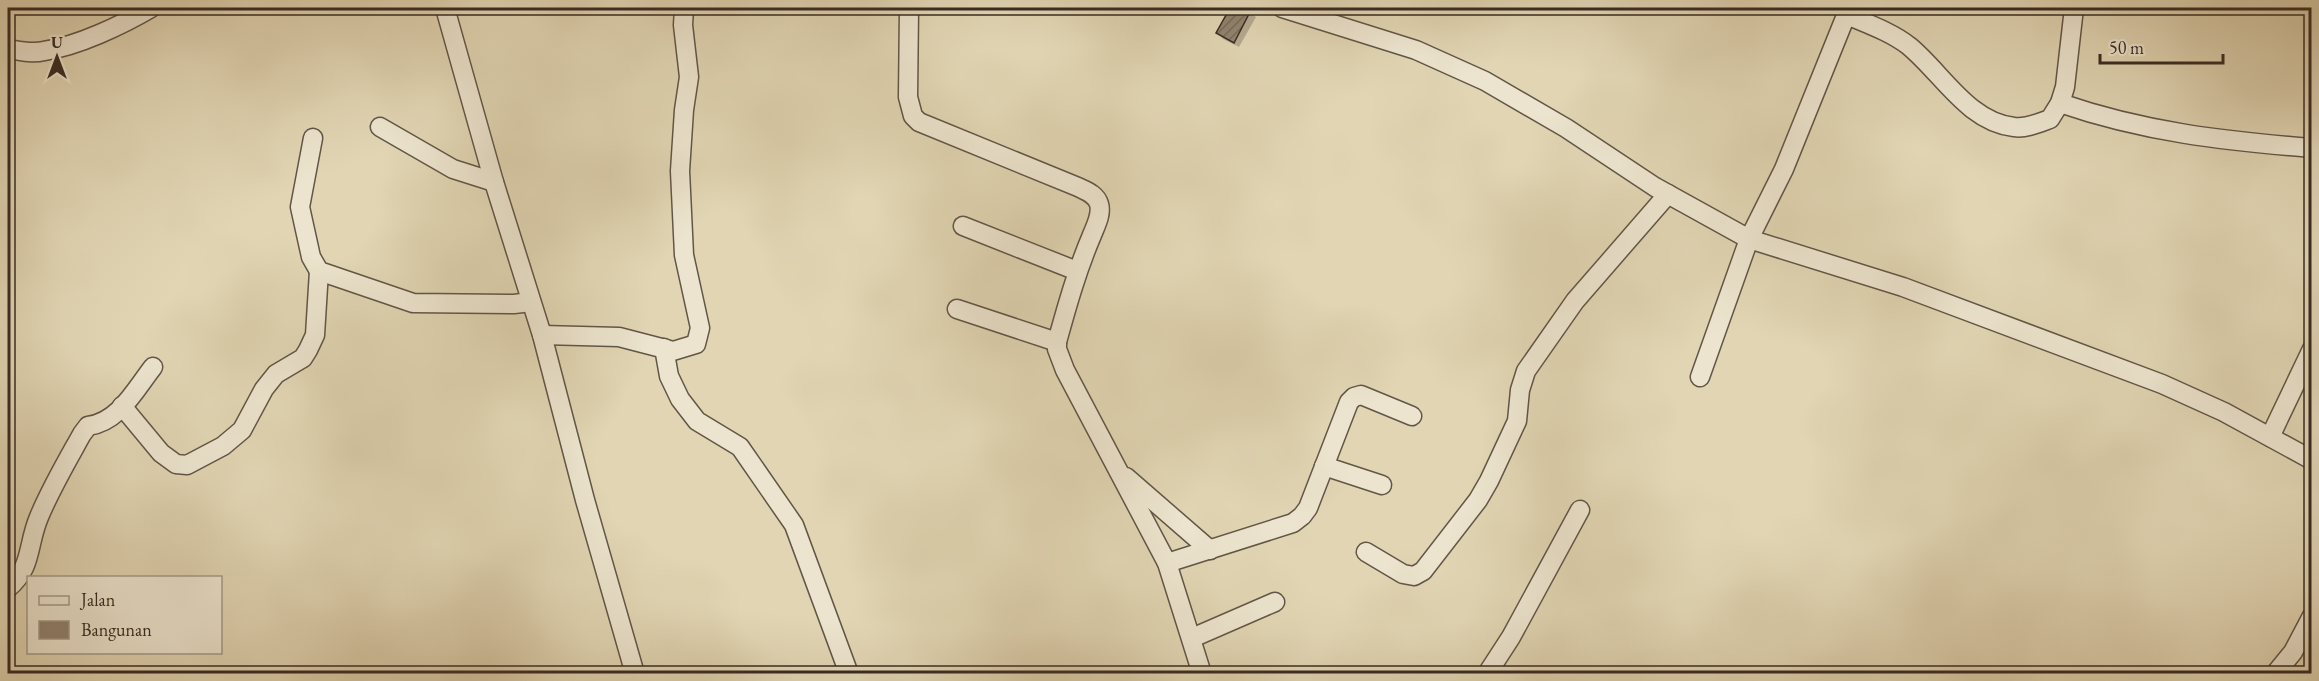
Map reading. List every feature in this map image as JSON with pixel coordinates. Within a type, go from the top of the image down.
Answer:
[{"type":"street","points":[[8,48],[44,52],[121,25],[151,8]]},
{"type":"street","points":[[445,8],[494,182],[542,335],[588,511],[635,674]]},
{"type":"street","points":[[542,335],[619,337],[673,351],[696,345],[700,328],[684,255],[680,182],[684,110],[689,78],[683,25],[684,8]]},
{"type":"street","points":[[909,8],[909,97],[913,116],[919,123],[1078,187],[1092,193],[1097,199],[1100,206],[1099,217],[1077,271],[1057,349],[1065,370],[1167,563],[1202,674]]},
{"type":"street","points":[[1282,8],[1416,51],[1485,81],[1566,128],[1668,194],[1749,240],[1903,288],[2162,384],[2224,412],[2312,460]]},
{"type":"street","points":[[1700,378],[1749,240],[1784,169],[1848,11],[1909,46],[1975,112],[1995,123],[2015,128],[2050,119],[2060,103],[2065,87],[2074,8]]},
{"type":"street","points":[[2060,103],[2165,132],[2232,142],[2312,148]]},
{"type":"street","points":[[380,127],[444,165],[494,182]]},
{"type":"street","points":[[122,406],[161,453],[176,464],[187,465],[223,446],[242,430],[264,389],[276,374],[303,358],[315,335],[319,271],[310,257],[300,207],[313,138]]},
{"type":"street","points":[[1366,552],[1403,574],[1414,576],[1423,571],[1478,500],[1489,481],[1517,421],[1520,390],[1526,371],[1575,301],[1668,194]]},
{"type":"street","points":[[963,226],[1077,271]]},
{"type":"street","points":[[319,271],[412,303],[531,303]]},
{"type":"street","points":[[957,309],[1057,342]]},
{"type":"street","points":[[664,348],[669,376],[680,399],[697,421],[740,447],[794,525],[849,674]]},
{"type":"street","points":[[2270,437],[2312,349]]},
{"type":"street","points":[[8,588],[20,578],[27,562],[38,519],[82,434],[88,426],[100,425],[117,414],[153,367]]},
{"type":"street","points":[[1167,563],[1293,523],[1302,516],[1308,508],[1349,402],[1354,397],[1361,396],[1412,416]]},
{"type":"street","points":[[1324,466],[1382,485]]},
{"type":"street","points":[[1118,470],[1210,550]]},
{"type":"street","points":[[1487,674],[1511,637],[1580,510]]},
{"type":"street","points":[[1192,638],[1275,602]]},
{"type":"street","points":[[2275,674],[2293,652],[2312,616]]},
{"type":"building","points":[[1230,8],[1252,8],[1234,43],[1216,33]]}]
